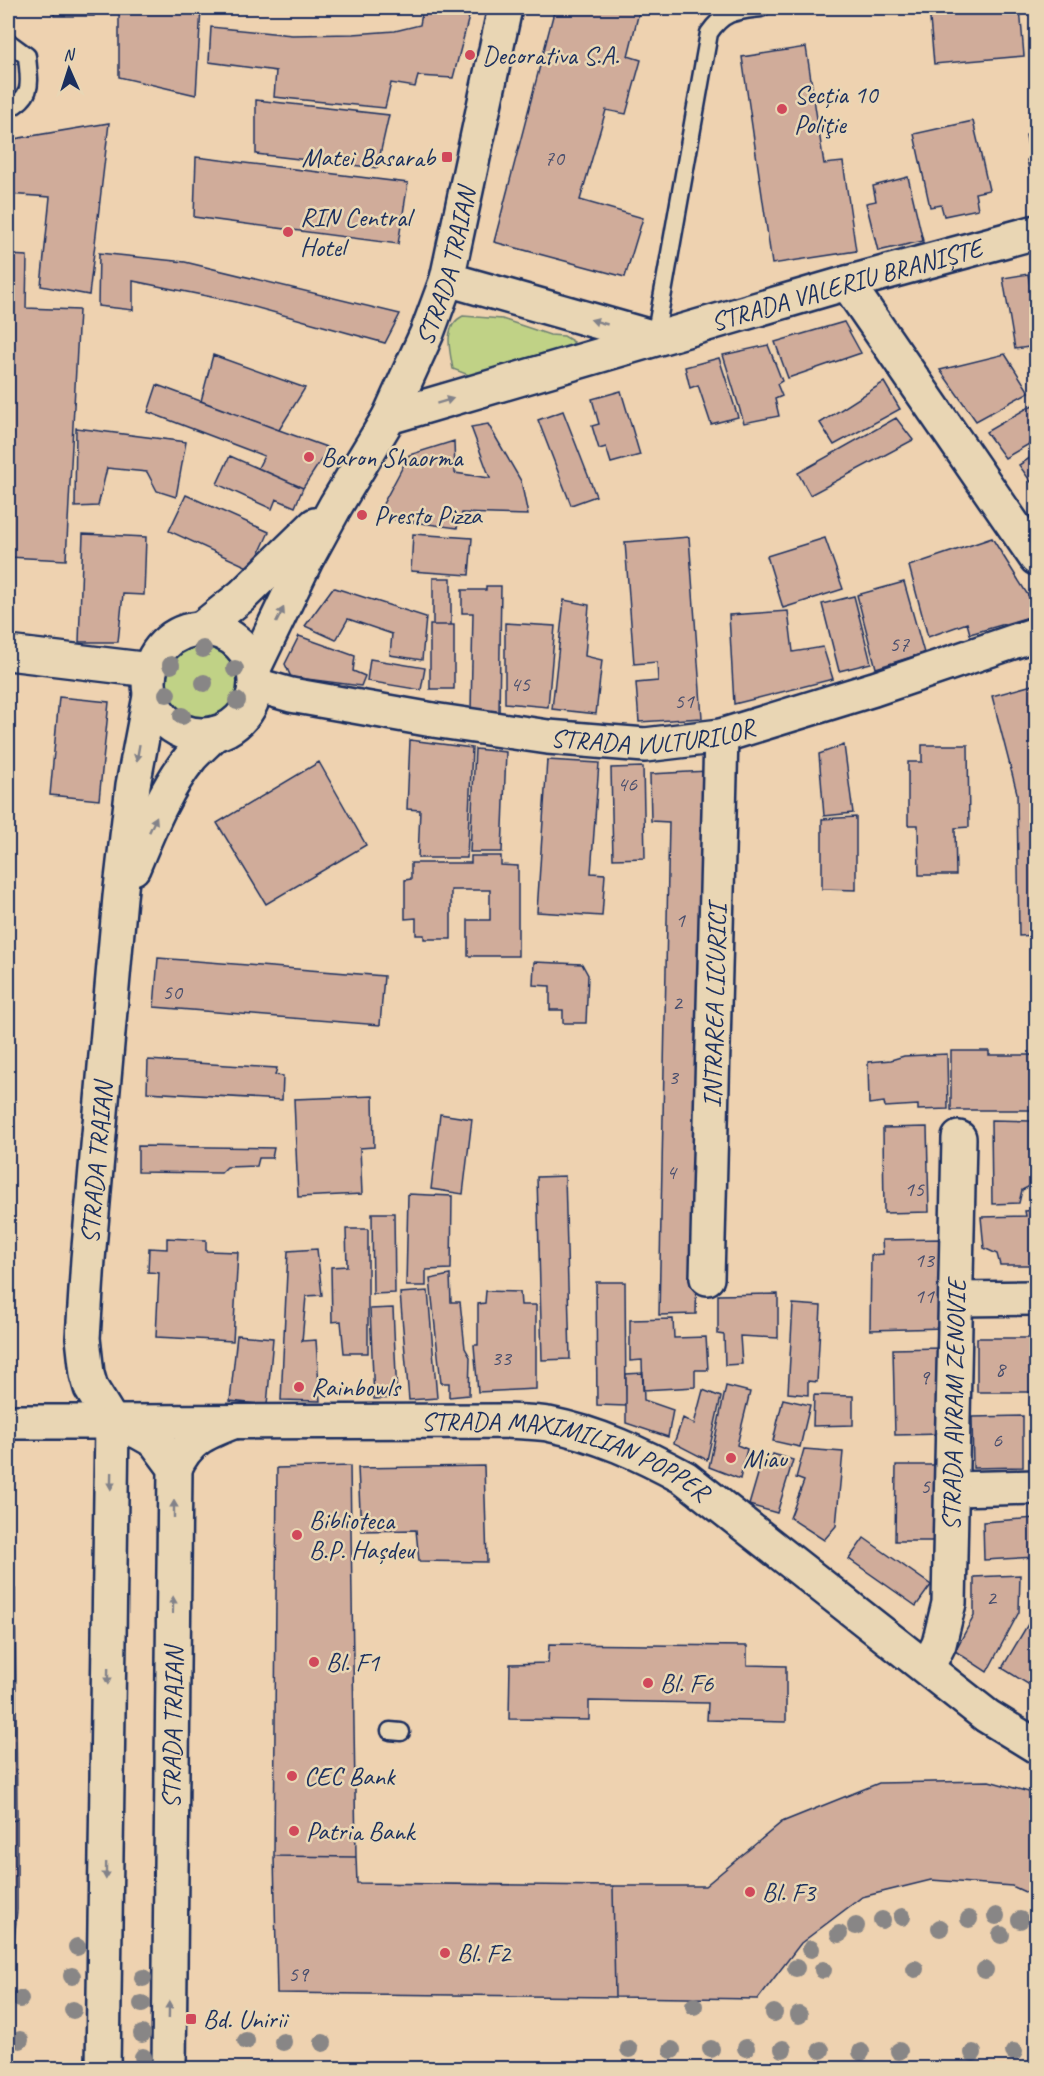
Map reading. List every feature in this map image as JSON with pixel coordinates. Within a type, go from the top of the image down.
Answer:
[{"type":"street","name":"STRADA TRAIAN","points":[[255,677],[306,560],[410,375],[447,279],[505,8]]},
{"type":"street","name":"STRADA VALERIU BRANIȘTE","points":[[388,417],[847,283],[1036,232]]},
{"type":"street","points":[[447,279],[655,338]]},
{"type":"street","points":[[847,283],[1036,558]]},
{"type":"street","name":"STRADA TRAIAN","points":[[202,628],[242,596],[336,505]]},
{"type":"street","points":[[202,628],[219,631],[235,639],[247,651],[255,677],[252,702],[243,717],[230,728],[214,734],[197,735],[182,731],[168,723],[157,710],[150,683],[157,654],[169,640],[184,631],[202,628]]},
{"type":"street","name":"STRADA VULTURILOR","points":[[255,677],[291,695],[367,709],[548,737],[645,745],[722,736],[874,689],[1036,634]]},
{"type":"street","points":[[8,653],[150,683]]},
{"type":"street","name":"STRADA TRAIAN","points":[[112,1422],[91,1388],[84,1357],[83,1338],[120,897],[133,785],[150,683]]},
{"type":"street","name":"STRADA TRAIAN","points":[[120,897],[157,814],[180,773],[191,757],[214,734]]},
{"type":"street","name":"INTRAREA LICURICI","points":[[707,1278],[722,736]]},
{"type":"street","name":"STRADA AVRAM ZENOVIE","points":[[927,1668],[939,1644],[950,1603],[959,1138]]},
{"type":"street","points":[[956,1299],[1036,1298]]},
{"type":"street","points":[[42,1422],[69,1399],[81,1374],[84,1357]]},
{"type":"street","name":"STRADA MAXIMILIAN POPPER","points":[[8,1422],[507,1420],[546,1424],[585,1433],[647,1457],[685,1478],[987,1716],[1036,1746]]},
{"type":"street","points":[[103,2068],[112,1422],[139,1432],[154,1441],[175,1468],[182,1452],[193,1441],[233,1422]]},
{"type":"street","name":"STRADA TRAIAN","points":[[168,2068],[175,1468]]},
{"type":"street","points":[[952,1489],[1036,1487]]},
{"type":"lane","points":[[655,338],[709,33],[718,20],[738,10],[761,8]]},
{"type":"lane","points":[[8,42],[27,56],[29,88],[23,100],[8,109]]},
{"type":"green space","points":[[463,316],[502,319],[550,335],[564,336],[574,342],[567,350],[479,379],[453,369],[449,347],[450,333],[456,320]]},
{"type":"green space","points":[[203,629],[223,633],[240,645],[252,662],[256,682],[252,702],[240,719],[223,731],[203,735],[183,731],[166,719],[154,702],[150,682],[154,662],[166,645],[183,633]]},
{"type":"building","points":[[54,8],[94,8],[94,16],[54,16]]},
{"type":"building","points":[[119,8],[201,8],[196,95],[119,77]]},
{"type":"building","points":[[423,8],[471,9],[453,78],[418,76],[415,87],[391,83],[385,108],[274,97],[276,71],[209,62],[211,27],[292,35],[395,31],[420,25]]},
{"type":"building","points":[[555,8],[640,8],[628,56],[641,60],[626,114],[606,110],[580,200],[643,218],[625,277],[494,242]]},
{"type":"building","points":[[929,8],[1020,8],[1024,56],[934,64]]},
{"type":"building","name":"Secția 10 Poliţie","points":[[806,47],[824,164],[843,162],[856,251],[772,264],[742,57]]},
{"type":"building","points":[[256,100],[389,115],[377,168],[256,154]]},
{"type":"building","points":[[973,121],[989,190],[975,193],[978,209],[944,216],[941,205],[930,207],[914,134]]},
{"type":"building","points":[[109,123],[89,295],[41,286],[50,197],[8,194],[8,140]]},
{"type":"building","points":[[1036,133],[1036,197],[1027,160],[1030,158],[1026,135]]},
{"type":"building","points":[[196,157],[408,183],[398,244],[194,217]]},
{"type":"building","points":[[908,177],[923,241],[878,251],[866,203],[876,201],[873,186]]},
{"type":"building","points":[[99,253],[185,262],[400,314],[385,343],[236,302],[133,281],[133,310],[98,306]]},
{"type":"building","points":[[8,255],[27,256],[26,308],[79,310],[66,560],[8,557]]},
{"type":"building","points":[[1028,274],[1036,324],[1036,346],[1015,349],[1003,278]]},
{"type":"building","points":[[844,322],[861,353],[788,378],[775,342]]},
{"type":"building","points":[[768,345],[782,381],[777,384],[782,396],[775,399],[779,416],[744,423],[723,355]]},
{"type":"building","points":[[1005,354],[1029,392],[976,421],[940,370]]},
{"type":"building","points":[[213,355],[305,388],[279,430],[201,401]]},
{"type":"building","points":[[719,358],[738,417],[711,424],[698,385],[690,388],[685,367]]},
{"type":"building","points":[[884,382],[900,409],[834,445],[820,423]]},
{"type":"building","points":[[157,385],[329,448],[303,488],[258,468],[264,456],[148,412]]},
{"type":"building","points":[[621,391],[640,455],[611,463],[606,447],[599,449],[592,426],[599,424],[592,399]]},
{"type":"building","points":[[1036,403],[1036,440],[1005,458],[986,432]]},
{"type":"building","points":[[563,411],[596,496],[571,505],[538,420]]},
{"type":"building","points":[[896,418],[913,440],[810,495],[798,473]]},
{"type":"building","points":[[488,424],[521,481],[528,515],[462,513],[457,528],[376,517],[409,455],[454,441],[455,473],[490,478],[471,427]]},
{"type":"building","points":[[76,428],[186,442],[176,497],[157,491],[147,472],[107,468],[98,506],[75,507]]},
{"type":"building","points":[[1036,454],[1036,478],[1031,482],[1019,465]]},
{"type":"building","points":[[230,456],[303,488],[295,507],[276,499],[272,509],[217,484]]},
{"type":"building","points":[[230,456],[303,488],[295,507],[276,499],[272,509],[217,484]]},
{"type":"building","points":[[186,495],[269,532],[252,569],[169,531]]},
{"type":"building","points":[[83,534],[146,537],[144,595],[123,594],[118,642],[79,642]]},
{"type":"building","points":[[413,534],[472,538],[469,575],[411,571]]},
{"type":"building","points":[[689,537],[702,718],[639,722],[636,683],[658,681],[657,662],[634,664],[625,542]]},
{"type":"building","points":[[825,538],[843,589],[783,608],[767,556]]},
{"type":"building","points":[[992,538],[1036,608],[1036,615],[970,634],[967,623],[928,637],[909,566]]},
{"type":"building","points":[[433,578],[451,578],[451,625],[433,625]]},
{"type":"building","points":[[904,582],[924,653],[876,668],[857,595]]},
{"type":"building","points":[[486,586],[501,586],[499,712],[471,711],[473,613],[462,613],[462,590],[486,590]]},
{"type":"building","points":[[335,588],[426,617],[422,660],[390,655],[392,634],[348,619],[336,640],[305,626]]},
{"type":"building","points":[[854,596],[871,663],[839,671],[822,604]]},
{"type":"building","points":[[564,600],[589,605],[585,656],[602,660],[596,714],[552,709]]},
{"type":"building","points":[[788,611],[793,652],[823,647],[833,679],[734,704],[729,615]]},
{"type":"building","points":[[505,623],[555,626],[548,707],[505,703]]},
{"type":"building","points":[[430,625],[454,625],[454,689],[430,689]]},
{"type":"building","points":[[299,636],[355,656],[353,671],[365,676],[361,686],[291,677],[285,664]]},
{"type":"building","points":[[370,659],[425,668],[421,690],[367,681]]},
{"type":"building","points":[[1036,684],[1036,935],[1019,936],[1017,793],[992,696]]},
{"type":"building","points":[[59,697],[109,702],[99,800],[50,795]]},
{"type":"building","points":[[410,740],[472,748],[467,858],[418,858],[420,810],[407,809]]},
{"type":"building","points":[[844,745],[853,813],[824,816],[819,754]]},
{"type":"building","points":[[922,745],[968,745],[969,827],[955,828],[956,875],[919,875],[918,825],[908,825],[908,762],[922,762]]},
{"type":"building","points":[[475,749],[506,752],[502,852],[470,852]]},
{"type":"building","points":[[547,760],[599,763],[591,873],[605,874],[602,916],[537,912]]},
{"type":"building","points":[[319,762],[366,845],[266,904],[217,823]]},
{"type":"building","points":[[643,767],[645,858],[613,859],[611,768]]},
{"type":"building","points":[[708,771],[696,1314],[659,1315],[669,822],[651,821],[650,774]]},
{"type":"building","points":[[856,817],[856,890],[822,889],[822,819]]},
{"type":"building","points":[[471,856],[501,856],[501,865],[518,866],[518,956],[468,956],[468,920],[490,920],[490,890],[451,890],[451,939],[424,939],[424,935],[416,935],[416,918],[405,919],[405,880],[411,879],[411,863],[471,863]]},
{"type":"building","points":[[158,958],[384,976],[380,1025],[154,1007]]},
{"type":"building","points":[[534,962],[582,964],[588,975],[586,1023],[563,1023],[563,1010],[550,1010],[550,986],[533,985]]},
{"type":"building","points":[[951,1051],[989,1051],[989,1055],[1034,1055],[1034,1110],[951,1110]]},
{"type":"building","points":[[947,1054],[948,1109],[918,1110],[918,1105],[885,1107],[884,1102],[869,1104],[868,1062],[891,1060],[904,1056]]},
{"type":"building","points":[[148,1060],[277,1068],[275,1075],[283,1076],[282,1100],[147,1092]]},
{"type":"building","points":[[373,1096],[374,1147],[360,1148],[362,1194],[298,1197],[294,1099]]},
{"type":"building","points":[[440,1114],[472,1119],[463,1194],[431,1189]]},
{"type":"building","points":[[991,1120],[1031,1121],[1032,1163],[1036,1163],[1036,1176],[1034,1184],[1022,1190],[1019,1203],[992,1204]]},
{"type":"building","points":[[927,1127],[929,1212],[884,1213],[883,1128]]},
{"type":"building","points":[[138,1146],[274,1148],[272,1158],[259,1158],[257,1166],[227,1167],[221,1173],[138,1172]]},
{"type":"building","points":[[565,1176],[570,1359],[542,1360],[537,1177]]},
{"type":"building","points":[[408,1194],[452,1196],[451,1269],[426,1270],[426,1286],[406,1286]]},
{"type":"building","points":[[1036,1210],[1036,1265],[1000,1265],[997,1254],[984,1248],[981,1217],[1026,1216],[1025,1211]]},
{"type":"building","points":[[372,1213],[394,1213],[395,1293],[373,1294]]},
{"type":"building","points":[[346,1229],[368,1229],[368,1353],[344,1353],[341,1321],[332,1322],[331,1267],[347,1266]]},
{"type":"building","points":[[167,1238],[206,1240],[206,1251],[238,1252],[233,1341],[156,1337],[159,1273],[148,1272],[149,1248],[167,1249]]},
{"type":"building","points":[[942,1239],[944,1328],[870,1330],[871,1255],[883,1254],[882,1240]]},
{"type":"building","points":[[317,1249],[322,1295],[306,1296],[302,1341],[316,1340],[320,1401],[281,1400],[288,1251]]},
{"type":"building","points":[[450,1275],[451,1302],[460,1302],[465,1348],[470,1357],[469,1395],[449,1397],[449,1383],[441,1383],[430,1279]]},
{"type":"building","points":[[596,1282],[625,1282],[626,1406],[597,1405]]},
{"type":"building","points":[[428,1291],[437,1398],[409,1400],[400,1293]]},
{"type":"building","points":[[486,1291],[520,1292],[521,1305],[536,1305],[536,1389],[478,1392],[474,1345],[478,1345],[478,1304],[485,1303]]},
{"type":"building","points":[[778,1294],[778,1338],[740,1336],[742,1364],[725,1365],[724,1335],[718,1334],[718,1295]]},
{"type":"building","points":[[793,1304],[821,1306],[817,1382],[808,1381],[808,1395],[788,1393]]},
{"type":"building","points":[[393,1308],[397,1398],[374,1399],[370,1309]]},
{"type":"building","points":[[673,1319],[674,1338],[706,1337],[708,1370],[695,1370],[695,1387],[643,1390],[642,1360],[630,1361],[630,1320]]},
{"type":"building","points":[[237,1335],[273,1338],[267,1405],[230,1401]]},
{"type":"building","points":[[977,1338],[1036,1338],[1036,1392],[977,1392]]},
{"type":"building","points":[[941,1348],[943,1434],[895,1435],[893,1349]]},
{"type":"building","points":[[643,1373],[644,1400],[673,1410],[668,1437],[626,1423],[626,1374]]},
{"type":"building","points":[[726,1386],[750,1392],[737,1445],[747,1449],[740,1479],[709,1467]]},
{"type":"building","points":[[703,1390],[721,1397],[707,1460],[674,1443],[683,1418],[694,1424]]},
{"type":"building","points":[[814,1395],[853,1396],[853,1425],[813,1426]]},
{"type":"building","points":[[783,1399],[810,1405],[800,1447],[773,1441]]},
{"type":"building","points":[[1023,1416],[1023,1467],[973,1468],[972,1417]]},
{"type":"building","points":[[804,1449],[843,1452],[836,1526],[824,1540],[790,1518],[804,1481],[796,1478]]},
{"type":"building","points":[[773,1454],[793,1460],[777,1513],[749,1505],[761,1464],[769,1466]]},
{"type":"building","points":[[8,1456],[12,1456],[12,1503],[8,1503]]},
{"type":"building","points":[[896,1465],[938,1465],[938,1541],[895,1541]]},
{"type":"building","name":"Bl. F1","points":[[350,1466],[356,1857],[274,1856],[277,1468]]},
{"type":"building","points":[[484,1466],[487,1562],[419,1561],[416,1530],[361,1531],[358,1468]]},
{"type":"building","points":[[1036,1518],[1036,1557],[984,1560],[983,1522]]},
{"type":"building","points":[[864,1538],[931,1585],[916,1606],[849,1559]]},
{"type":"building","points":[[1020,1575],[1019,1612],[987,1672],[955,1651],[974,1616],[974,1577]]},
{"type":"building","points":[[8,1589],[15,1589],[17,1820],[8,1821]]},
{"type":"building","points":[[1031,1619],[1036,1622],[1036,1689],[1002,1668]]},
{"type":"building","name":"Bl. F6","points":[[549,1644],[747,1646],[747,1665],[786,1666],[786,1722],[707,1720],[708,1703],[589,1701],[589,1720],[509,1719],[510,1664],[548,1663]]},
{"type":"building","name":"Bl. F3","points":[[989,1781],[1036,1794],[1036,1897],[1012,1886],[931,1880],[862,1897],[801,1943],[758,1999],[615,1997],[613,1886],[705,1886],[782,1822],[879,1783]]},
{"type":"building","points":[[17,1820],[17,1910],[13,1952],[8,1965],[8,1821]]},
{"type":"building","name":"Bl. F2","points":[[274,1856],[356,1857],[357,1883],[613,1886],[615,1997],[277,1993]]},
{"type":"place","name":"Decorativa S.A.","points":[[470,55]]},
{"type":"place","name":"Secția 10 Poliţie","points":[[782,109]]},
{"type":"place","name":"Matei Basarab","points":[[447,157]]},
{"type":"place","name":"RIN Central Hotel","points":[[288,232]]},
{"type":"place","name":"Baron Shaorma","points":[[309,457]]},
{"type":"place","name":"Presto Pizza","points":[[362,515]]},
{"type":"place","name":"Rainbowls","points":[[299,1387]]},
{"type":"place","name":"Miau","points":[[731,1458]]},
{"type":"place","name":"Biblioteca B.P. Hașdeu","points":[[297,1535]]},
{"type":"place","name":"Bl. F1","points":[[314,1662]]},
{"type":"place","name":"Bl. F6","points":[[648,1683]]},
{"type":"place","name":"CEC Bank","points":[[292,1776]]},
{"type":"place","name":"Patria Bank","points":[[294,1831]]},
{"type":"place","name":"Bl. F3","points":[[750,1892]]},
{"type":"place","name":"Bl. F2","points":[[445,1953]]},
{"type":"place","name":"Bd. Unirii","points":[[191,2019]]}]
